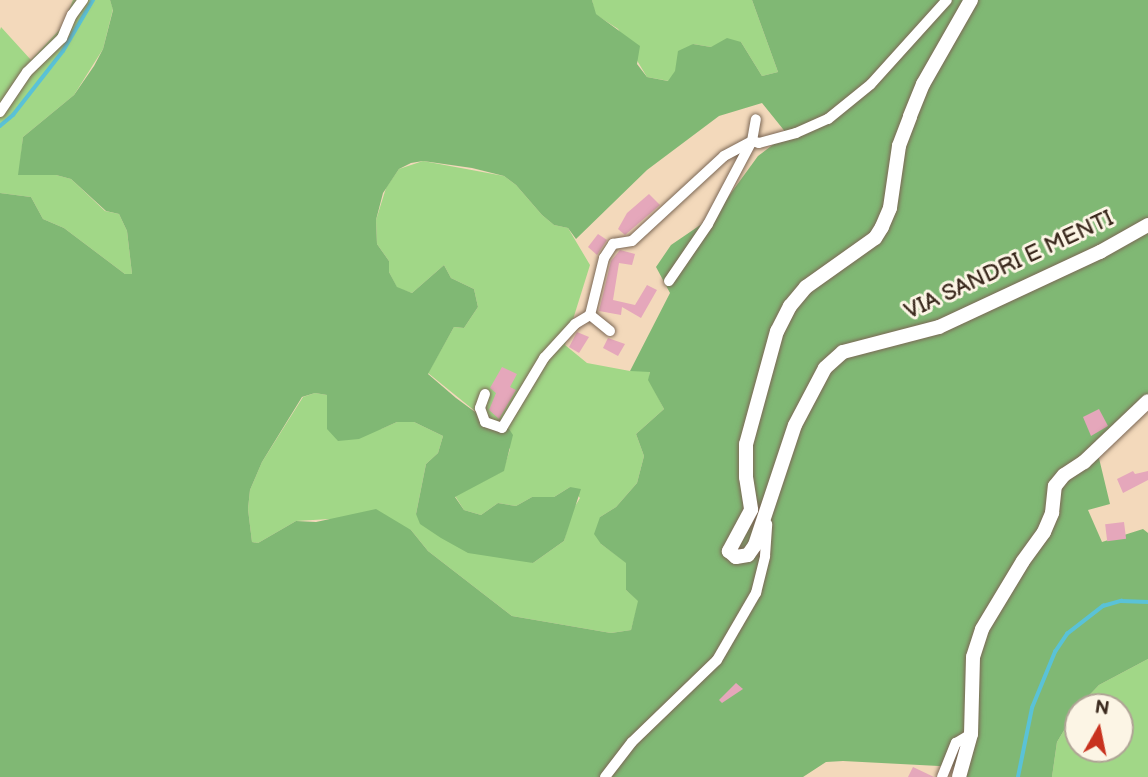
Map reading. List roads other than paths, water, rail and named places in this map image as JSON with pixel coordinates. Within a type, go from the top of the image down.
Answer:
[{"type":"main road","name":"VIA SANDRI E MENTI","points":[[971,0],[923,84],[910,117],[900,146],[890,208],[882,227],[875,238],[806,287],[790,306],[777,331],[746,444],[746,477],[751,510],[729,551],[736,557],[748,555],[765,517],[795,425],[825,368],[843,352],[939,327],[1100,252],[1148,225]]},
{"type":"main road","points":[[960,777],[971,734],[973,657],[982,629],[1044,532],[1052,513],[1055,486],[1148,401]]},
{"type":"street","points":[[0,112],[27,72],[62,38],[72,15],[83,0]]},
{"type":"street","points":[[485,394],[480,408],[485,422],[502,428],[544,358],[575,324],[590,315],[604,258],[613,244],[632,241],[724,156],[752,141],[759,143],[796,133],[828,119],[871,84],[947,0]]},
{"type":"street","points":[[669,281],[708,224],[752,141],[756,118]]},
{"type":"street","points":[[590,315],[610,331]]},
{"type":"street","points":[[605,777],[632,742],[662,716],[723,650],[756,593],[761,579],[767,523],[765,517]]},
{"type":"street","points":[[942,777],[956,743],[971,734]]},
{"type":"waterway","points":[[0,126],[13,115],[63,51],[93,0]]},
{"type":"waterway","points":[[1018,777],[1032,708],[1055,652],[1067,634],[1103,606],[1121,601],[1148,602]]}]
